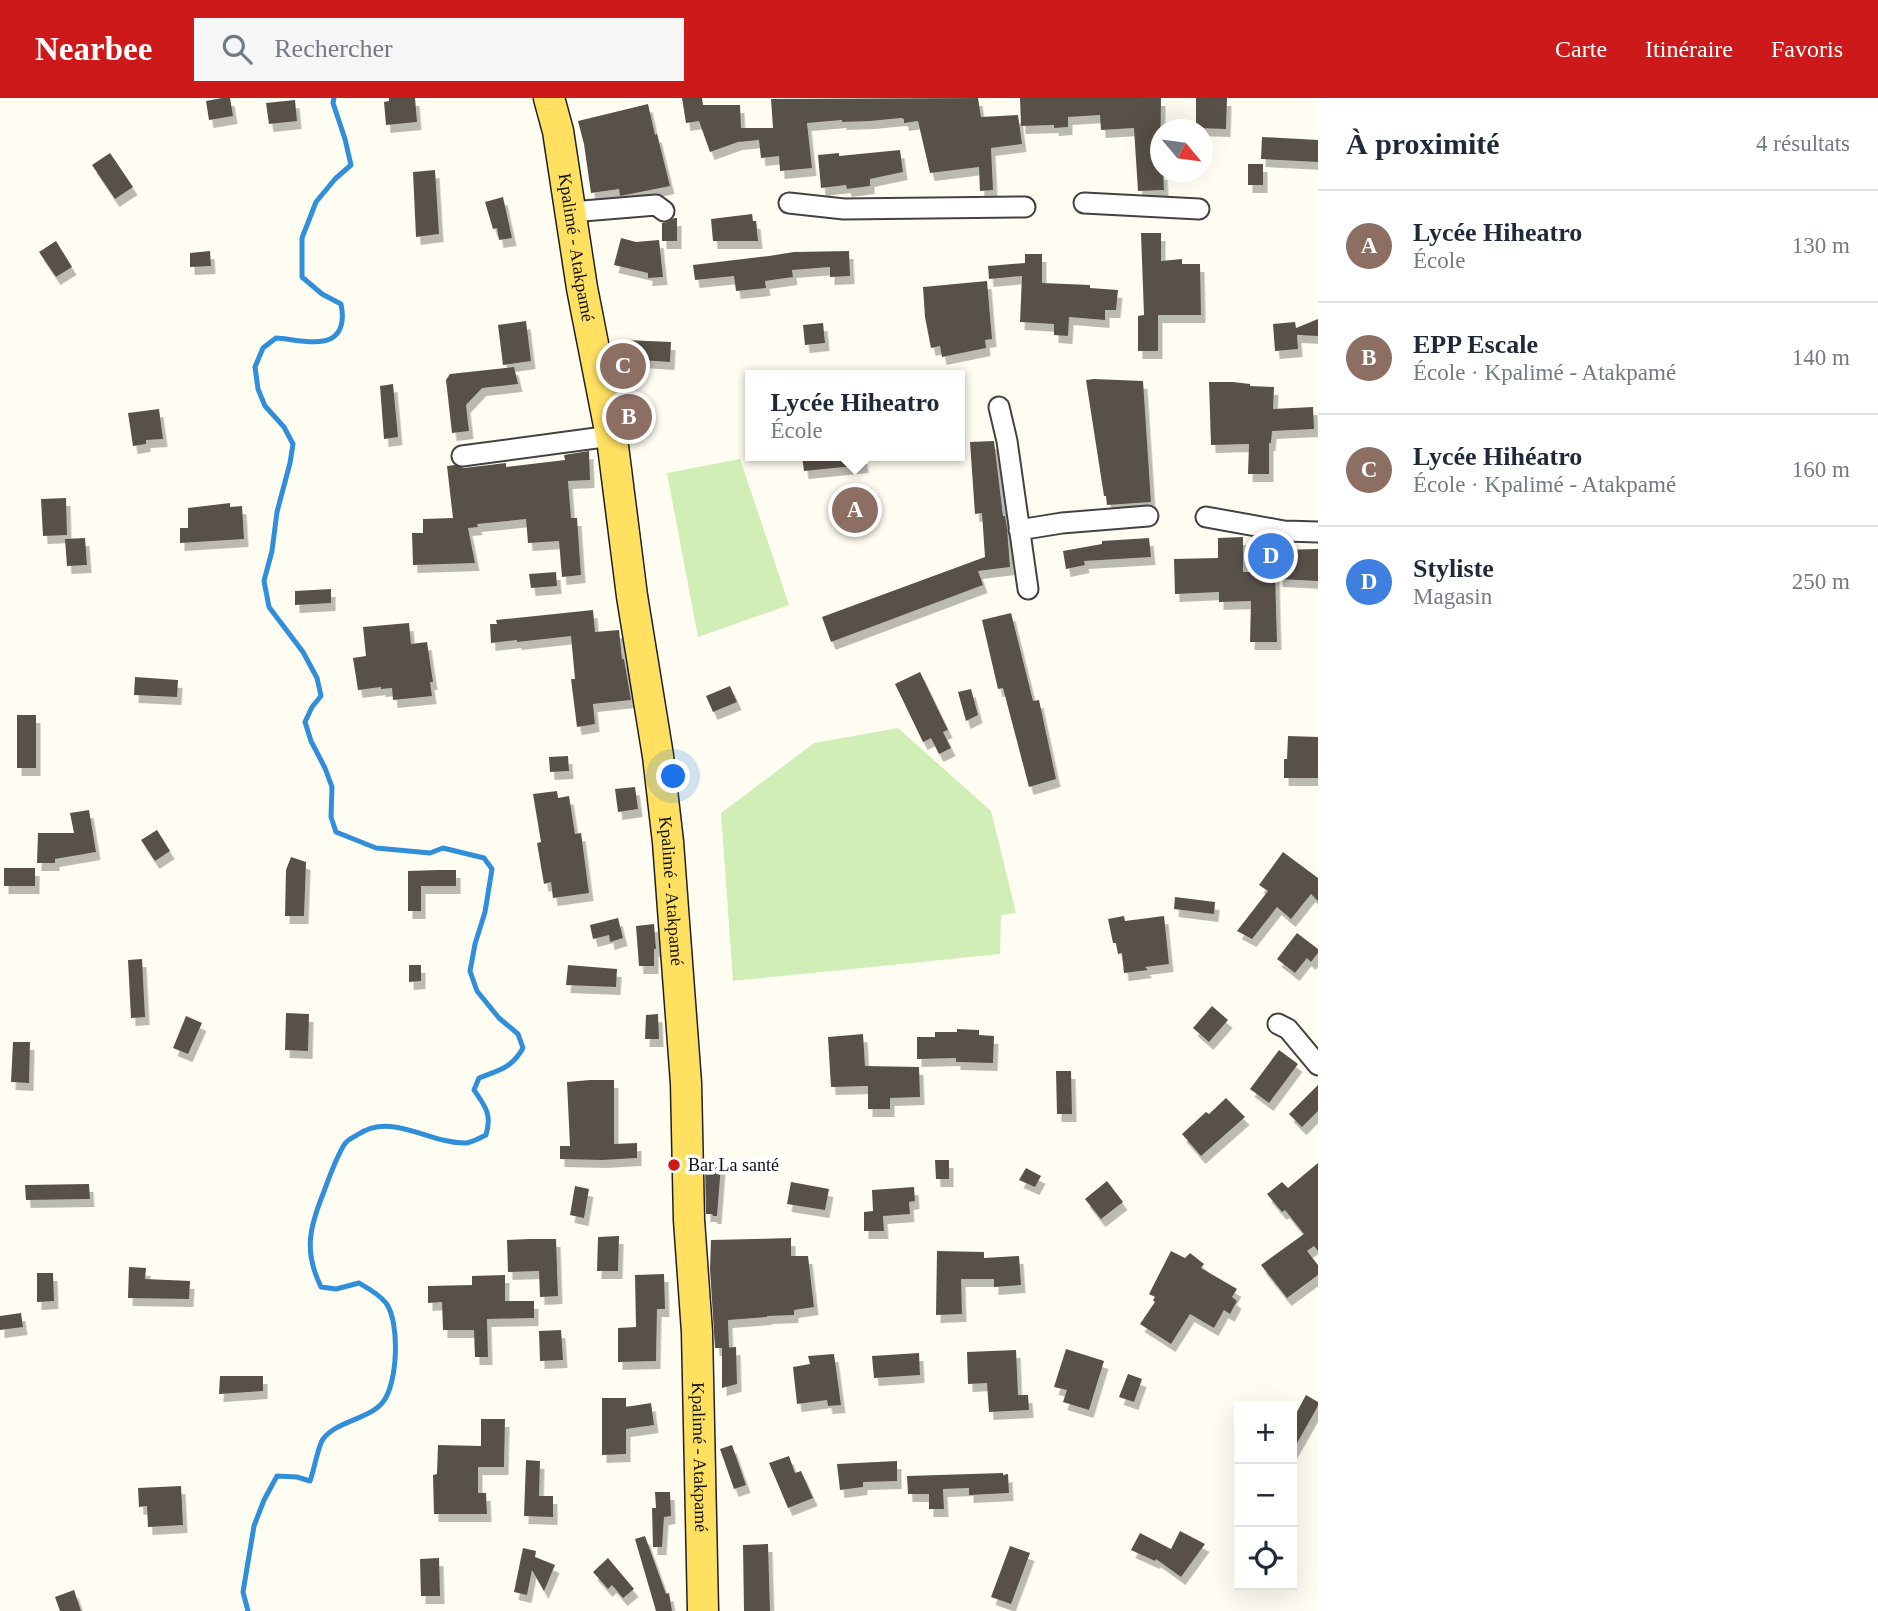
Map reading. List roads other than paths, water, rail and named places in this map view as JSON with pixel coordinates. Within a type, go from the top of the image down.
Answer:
[{"type":"main road","name":"Kpalimé - Atakpamé","points":[[549,98],[558,131],[582,288],[611,436],[632,596],[658,755],[668,842],[686,1083],[689,1220],[697,1332],[703,1611]]},
{"type":"street","points":[[789,203],[844,209],[1025,207]]},
{"type":"street","points":[[1084,203],[1199,209]]},
{"type":"street","points":[[571,212],[656,205],[664,211]]},
{"type":"street","points":[[999,407],[1007,441],[1027,589]]},
{"type":"street","points":[[462,456],[611,436]]},
{"type":"street","points":[[1019,530],[1062,523],[1148,516]]},
{"type":"street","points":[[1206,517],[1284,531],[1318,533]]},
{"type":"street","points":[[1278,1024],[1288,1029],[1318,1065]]},
{"type":"waterway","points":[[248,1611],[243,1592],[254,1526],[277,1476],[310,1481],[323,1439],[336,1428],[377,1408],[383,1402],[392,1381],[394,1324],[386,1303],[359,1283],[336,1289],[321,1287],[312,1263],[310,1241],[314,1218],[338,1157],[350,1139],[370,1128],[397,1127],[452,1142],[466,1143],[486,1135],[487,1111],[474,1090],[479,1078],[510,1064],[523,1048],[518,1034],[499,1018],[477,991],[470,971],[485,912],[492,869],[484,858],[443,848],[430,853],[376,848],[336,832],[331,817],[332,787],[305,722],[321,696],[317,678],[303,652],[269,607],[264,581],[293,444],[284,427],[265,406],[258,389],[255,367],[263,348],[276,338],[325,341],[339,331],[342,321],[341,304],[322,294],[302,277],[302,238],[316,202],[351,165],[333,103],[334,98]]},
{"type":"place","name":"Lycée Hihéatro","points":[[623,366]]},
{"type":"place","name":"EPP Escale","points":[[629,417]]},
{"type":"place","name":"Lycée Hiheatro","points":[[855,510]]},
{"type":"place","name":"Styliste","points":[[1271,556]]},
{"type":"place","name":"Bar La santé","points":[[674,1165]]}]
